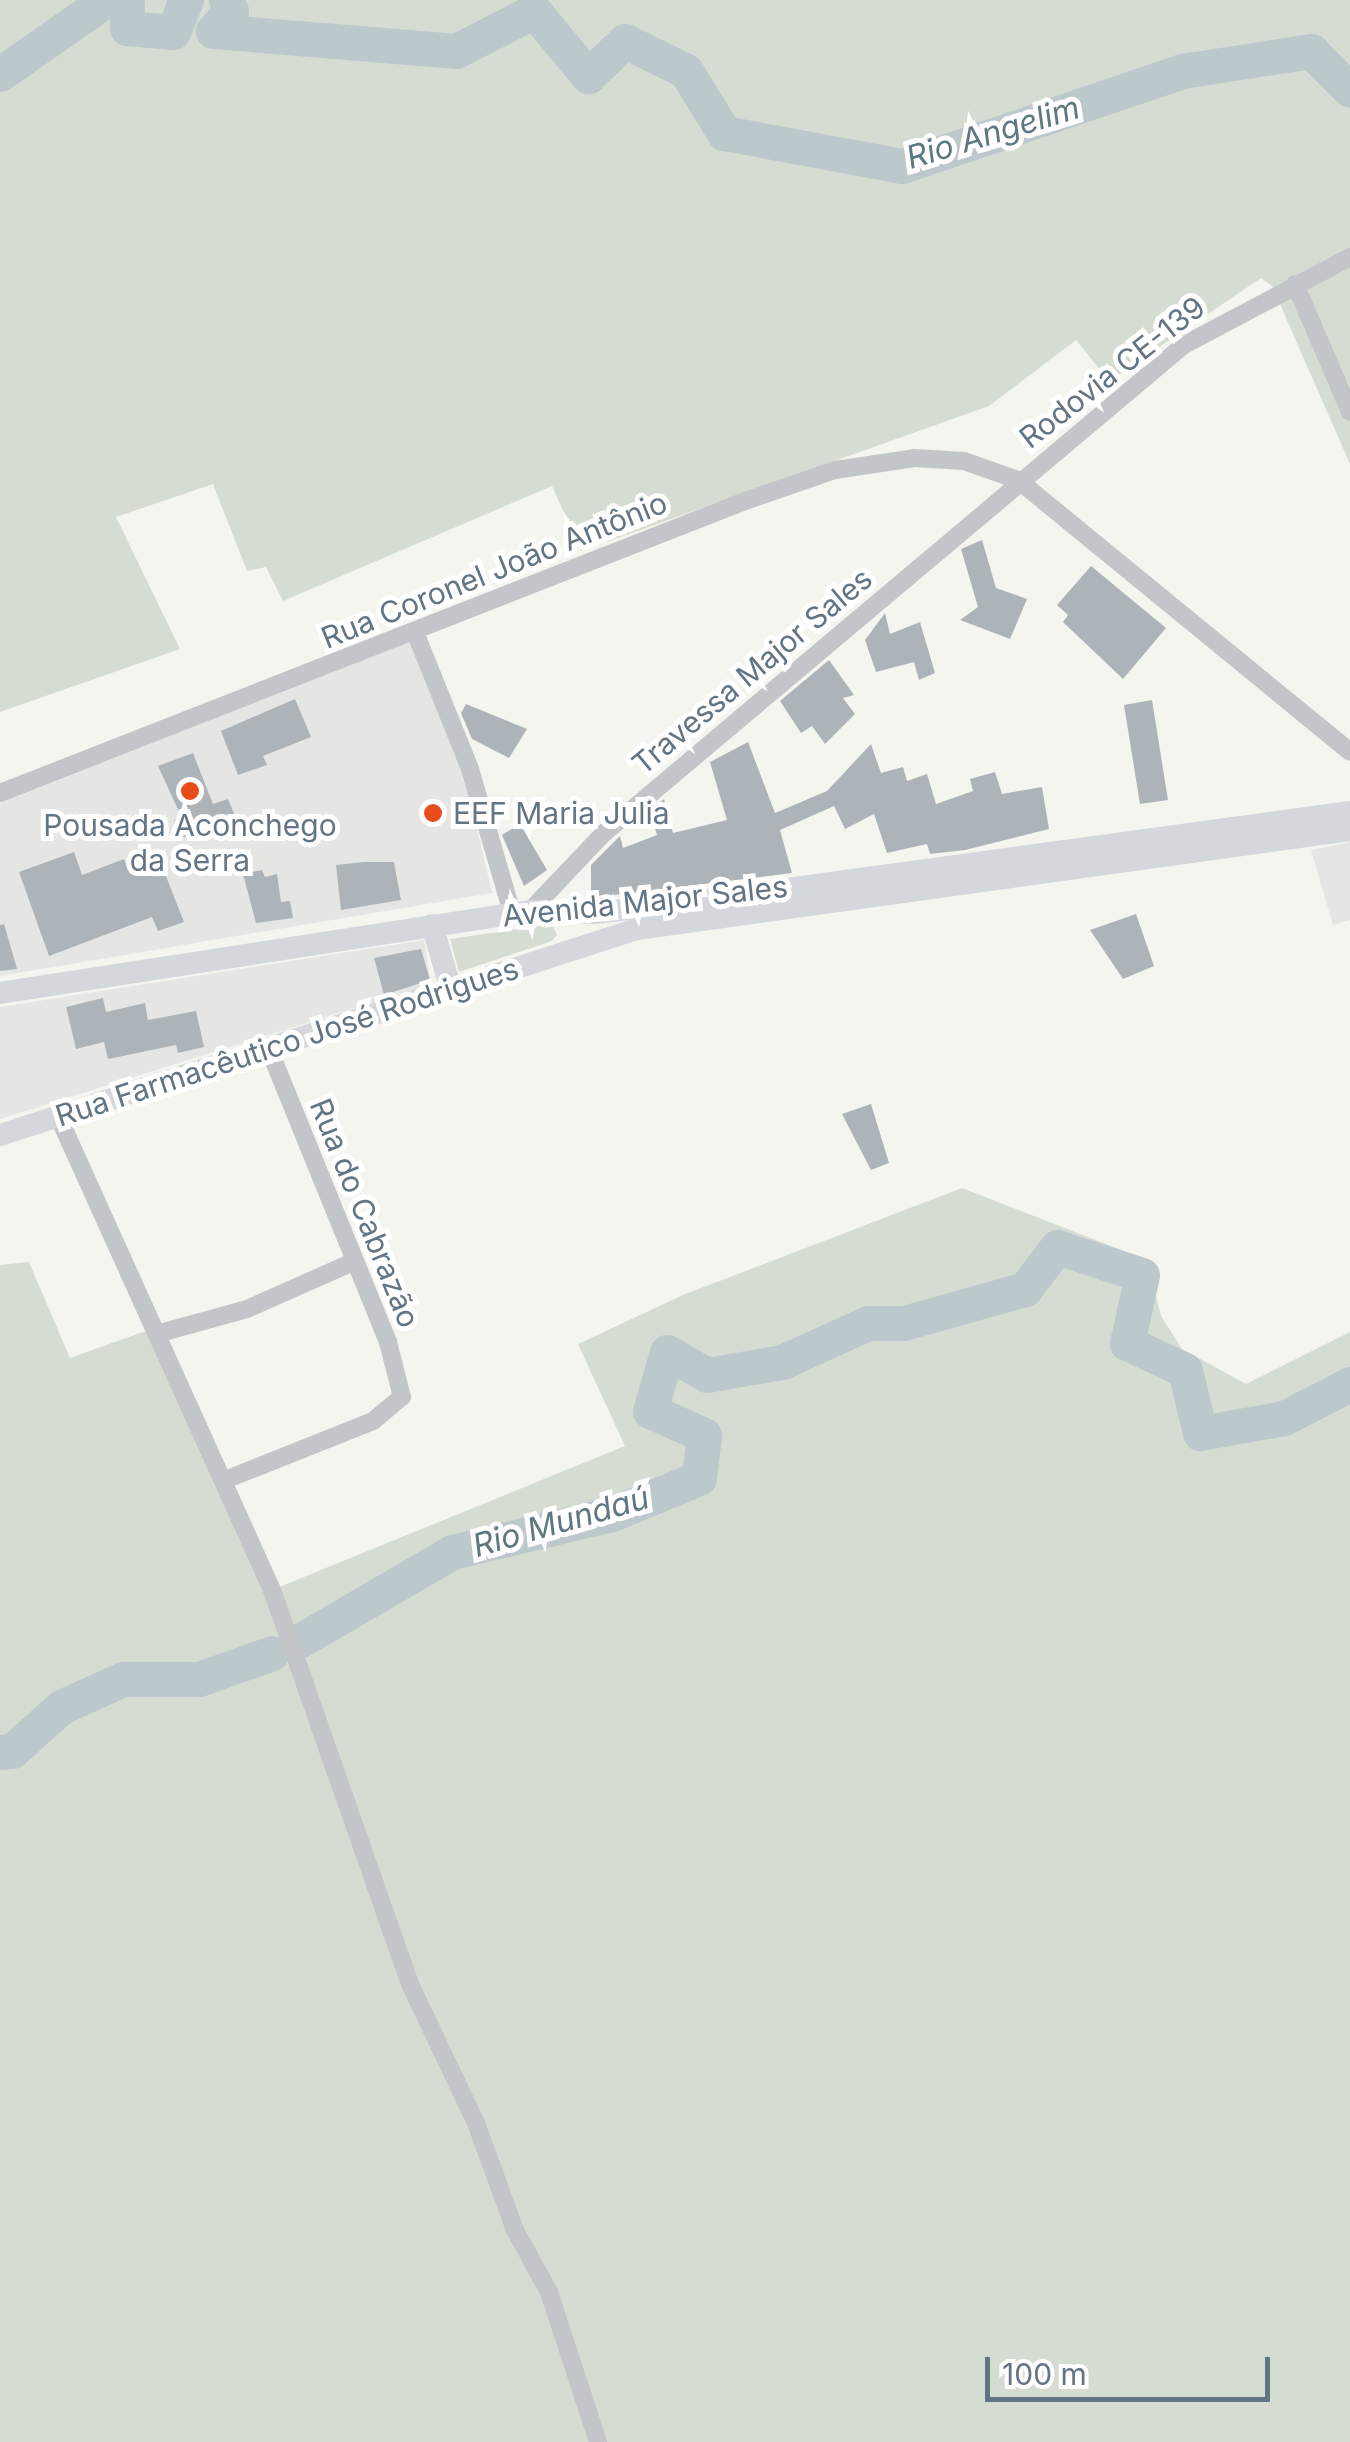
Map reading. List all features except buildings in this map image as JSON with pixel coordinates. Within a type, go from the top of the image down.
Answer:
[{"type":"main road","name":"Avenida Major Sales","points":[[572,945],[816,893],[1350,812]]},
{"type":"main road","name":"Avenida Major Sales","points":[[0,993],[521,912],[568,914],[816,893],[1350,830]]},
{"type":"main road","points":[[568,914],[572,945]]},
{"type":"main road","points":[[432,925],[452,993]]},
{"type":"main road","name":"Rua Farmacêutico José Rodrigues","points":[[0,1136],[452,993],[572,945]]},
{"type":"street","name":"Rodovia CE-139","points":[[1018,480],[1184,344],[1350,258]]},
{"type":"street","points":[[1295,284],[1350,412]]},
{"type":"street","name":"Rua Coronel João Antônio","points":[[0,793],[835,470],[941,458],[1018,480]]},
{"type":"street","points":[[1018,480],[1350,752]]},
{"type":"street","name":"Travessa Major Sales","points":[[521,912],[604,833],[1018,480]]},
{"type":"street","points":[[414,632],[470,769],[521,912]]},
{"type":"street","name":"Rua do Cabrazão","points":[[225,1480],[373,1420],[402,1396],[394,1360],[270,1052]]},
{"type":"street","points":[[58,1118],[160,1333],[272,1590],[410,1984],[476,2123],[515,2230],[549,2292],[598,2442]]},
{"type":"street","points":[[160,1333],[247,1309],[354,1262]]},
{"type":"shaded area","points":[[0,0],[1350,0],[1350,464],[1272,286],[1261,278],[1109,381],[1076,340],[989,406],[581,551],[552,486],[283,601],[266,567],[247,571],[213,484],[116,517],[180,649],[0,712]]},
{"type":"shaded area","points":[[414,640],[460,753],[492,893],[0,976],[0,803]]},
{"type":"shaded area","points":[[1350,842],[1350,920],[1333,925],[1311,850]]},
{"type":"shaded area","points":[[552,924],[557,935],[552,941],[459,972],[450,939]]},
{"type":"shaded area","points":[[424,940],[431,984],[0,1119],[0,1007]]},
{"type":"shaded area","points":[[962,1188],[1147,1260],[1161,1316],[1182,1349],[1246,1384],[1350,1332],[1350,2442],[0,2442],[0,1265],[29,1262],[70,1358],[157,1327],[272,1590],[625,1446],[578,1344],[683,1295]]},
{"type":"waterway","name":"Rio Angelim","points":[[0,74],[106,0]]},
{"type":"waterway","name":"Rio Angelim","points":[[127,0],[127,28],[173,32],[186,0]]},
{"type":"waterway","name":"Rio Angelim","points":[[226,0],[231,11],[213,31],[456,51],[534,11],[588,76],[625,41],[686,71],[724,133],[902,166],[1182,71],[1311,51],[1350,90]]},
{"type":"waterway","name":"Rio Mundaú","points":[[301,1640],[452,1552],[612,1514],[699,1478],[704,1435],[650,1411],[667,1352],[707,1375],[782,1362],[868,1323],[904,1323],[1025,1289],[1057,1247],[1142,1275],[1127,1343],[1185,1370],[1200,1433],[1284,1418],[1350,1384]]},
{"type":"waterway","name":"Rio Mundaú","points":[[0,1752],[12,1751],[61,1707],[123,1679],[199,1679],[272,1653]]},
{"type":"place","name":"Pousada Aconchego da Serra","points":[[190,791]]},
{"type":"place","name":"EEF Maria Julia","points":[[433,813]]}]
